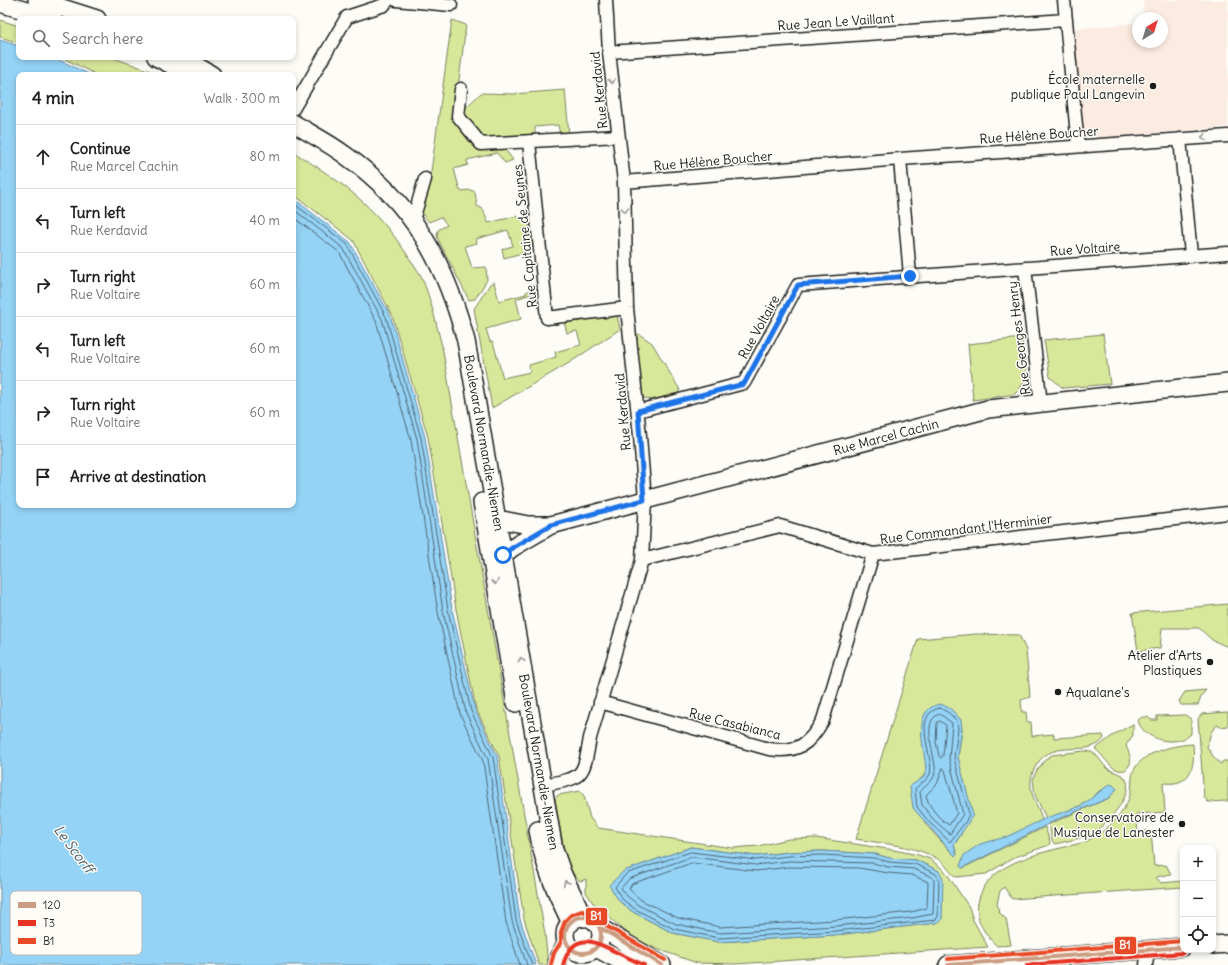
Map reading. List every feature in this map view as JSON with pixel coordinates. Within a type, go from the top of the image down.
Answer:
[{"type":"street","points":[[296,103],[347,17],[384,5],[388,0]]},
{"type":"street","points":[[396,0],[451,5]]},
{"type":"street","name":"Rue Kerdavid","points":[[542,785],[572,780],[582,772],[600,702],[642,560],[644,500],[638,411],[627,308],[624,182],[608,52],[606,0]]},
{"type":"street","points":[[1064,0],[1078,146]]},
{"type":"street","points":[[0,3],[29,3],[84,16]]},
{"type":"street","name":"Rue Jean Le Vaillant","points":[[608,52],[1066,20]]},
{"type":"street","points":[[162,60],[185,72]]},
{"type":"street","points":[[185,60],[207,72]]},
{"type":"street","points":[[461,89],[458,116],[481,144],[618,136]]},
{"type":"street","name":"Boulevard Normandie-Niemen","points":[[296,125],[341,152],[382,185],[413,220],[437,260],[456,304],[466,341],[554,850],[577,920]]},
{"type":"street","name":"Rue Hélène Boucher","points":[[624,182],[900,159],[1228,136]]},
{"type":"street","name":"Boulevard Normandie-Niemen","points":[[296,138],[339,164],[374,193],[386,206],[403,227],[431,271],[445,308],[456,351],[542,853],[551,882],[577,920]]},
{"type":"street","points":[[1180,139],[1191,255]]},
{"type":"street","name":"Rue Capitaine de Seynes","points":[[530,142],[547,318],[627,308]]},
{"type":"street","points":[[900,159],[910,276]]},
{"type":"street","points":[[413,220],[425,179]]},
{"type":"street","name":"Rue Voltaire","points":[[638,411],[744,384],[798,285],[1228,253]]},
{"type":"street","name":"Rue Georges Henry","points":[[1025,268],[1041,404]]},
{"type":"street","name":"Rue Marcel Cachin","points":[[497,519],[528,525],[551,525],[988,410],[1228,383]]},
{"type":"street","name":"Rue Commandant l'Herminier","points":[[642,560],[780,526],[873,554],[1228,513]]},
{"type":"street","name":"Rue Marcel Cachin","points":[[503,555],[551,525]]},
{"type":"street","name":"Rue Casabianca","points":[[600,702],[769,749],[784,751],[805,744],[815,734],[823,720],[873,554]]},
{"type":"street","points":[[628,965],[581,948],[566,930],[577,920],[593,920],[599,927],[662,965]]},
{"type":"street","points":[[558,965],[559,956],[581,948],[601,938],[599,927]]},
{"type":"street","points":[[1216,945],[1228,944]]},
{"type":"street","points":[[567,965],[581,948]]},
{"type":"street","points":[[948,965],[1147,957],[1180,948]]},
{"type":"shaded area","name":"École maternelle publique Paul Langevin","points":[[1143,0],[1228,0],[1228,127],[1098,138],[1088,135],[1082,128],[1074,29],[1132,24],[1132,48],[1168,48],[1168,12],[1144,12]]},
{"type":"green space","points":[[0,20],[16,25],[16,42],[0,37]]},
{"type":"green space","points":[[452,20],[466,25],[454,119],[466,138],[475,146],[480,149],[487,150],[504,148],[513,160],[505,163],[497,153],[467,160],[468,165],[454,169],[460,191],[471,190],[475,192],[477,206],[483,209],[488,223],[517,216],[520,219],[528,220],[533,243],[529,251],[504,258],[502,249],[513,246],[508,230],[476,239],[477,243],[465,246],[472,268],[486,267],[487,280],[475,299],[469,300],[437,237],[438,230],[447,225],[441,217],[429,222],[420,211],[430,179]]},
{"type":"green space","points":[[67,60],[120,60],[154,72],[91,72]]},
{"type":"green space","points":[[565,90],[569,135],[560,135],[558,125],[535,127],[535,136],[483,139],[462,111],[481,93],[513,94]]},
{"type":"green space","points":[[296,154],[326,173],[356,195],[382,221],[406,253],[425,284],[442,346],[545,934],[548,965],[539,965],[524,919],[499,756],[476,709],[456,609],[428,437],[392,315],[353,240],[296,196]]},
{"type":"green space","points":[[494,282],[499,301],[526,294],[526,292],[533,289],[534,293],[516,299],[521,319],[486,329],[490,342],[493,342],[503,378],[530,372],[529,365],[556,357],[555,352],[581,345],[577,331],[567,333],[564,322],[555,325],[554,322],[617,315],[620,329],[569,363],[492,408],[474,309],[490,284]]},
{"type":"green space","points":[[639,334],[652,343],[680,390],[678,393],[652,400],[644,398],[640,391],[636,335]]},
{"type":"green space","points":[[1103,334],[1110,384],[1063,388],[1050,377],[1044,340]]},
{"type":"green space","points":[[1022,338],[1027,379],[1015,394],[973,400],[968,344]]},
{"type":"green space","points":[[1228,604],[1228,647],[1212,640],[1199,628],[1162,628],[1160,648],[1138,651],[1132,613]]},
{"type":"green space","points":[[976,634],[1019,635],[1026,650],[1030,697],[1021,700],[1022,712],[1026,712],[1027,722],[1031,722],[1032,736],[1054,734],[1054,738],[1103,735],[1104,738],[1098,744],[1090,747],[1062,749],[1053,752],[1044,756],[1037,764],[1032,776],[1031,788],[1042,820],[1023,830],[965,855],[960,866],[963,868],[1045,827],[1050,842],[1049,845],[1015,857],[986,874],[956,877],[941,861],[929,854],[909,848],[856,839],[918,639]],"holes":[[[962,729],[958,757],[961,774],[961,835],[954,845],[957,854],[955,856],[926,825],[910,787],[923,776],[926,766]]]},
{"type":"green space","points":[[1206,690],[1198,705],[1181,705],[1179,701],[1185,692]]},
{"type":"green space","points":[[1228,712],[1228,726],[1220,727],[1217,725],[1211,732],[1207,747],[1215,759],[1221,764],[1223,761],[1228,761],[1228,801],[1208,802],[1204,797],[1198,719],[1202,714]]},
{"type":"green space","points":[[1185,715],[1191,719],[1191,734],[1177,741],[1161,740],[1153,737],[1146,733],[1138,720],[1142,717],[1157,720],[1157,716]]},
{"type":"green space","points":[[1133,724],[1133,735],[1126,745],[1131,761],[1130,764],[1125,770],[1116,769],[1112,767],[1095,749],[1115,734]]},
{"type":"green space","points":[[1193,744],[1191,771],[1184,779],[1177,783],[1163,783],[1165,812],[1136,814],[1138,831],[1151,831],[1154,866],[1166,865],[1171,874],[1156,877],[1161,883],[1180,881],[1180,887],[1012,899],[1004,887],[1000,891],[997,904],[999,912],[1006,919],[1011,945],[997,946],[982,927],[977,909],[983,888],[993,876],[1006,867],[1021,860],[1037,854],[1085,842],[1099,834],[1118,817],[1127,803],[1130,795],[1133,771],[1140,762],[1153,753],[1178,746]]},
{"type":"green space","points":[[1089,751],[1095,754],[1107,768],[1123,776],[1127,784],[1126,792],[1123,801],[1110,818],[1091,834],[1055,844],[1052,841],[1049,824],[1109,798],[1100,790],[1089,801],[1069,811],[1046,818],[1035,795],[1033,779],[1037,770],[1046,759],[1052,755]]},
{"type":"green space","points":[[580,791],[584,796],[590,818],[598,828],[733,848],[758,846],[789,839],[816,838],[894,850],[930,859],[945,871],[969,907],[973,920],[988,947],[736,964],[697,963],[657,949],[632,937],[612,920],[604,910],[593,903],[586,892],[586,879],[581,881],[575,877],[567,857],[560,830],[555,799],[558,795]],"holes":[[[691,847],[756,856],[788,852],[823,851],[875,854],[889,858],[916,860],[939,871],[942,920],[936,923],[836,935],[719,942],[673,933],[633,912],[619,901],[624,871]]]},
{"type":"water","name":"Le Scorff","points":[[0,40],[16,45],[16,60],[59,60],[85,72],[16,72],[16,508],[296,508],[296,200],[350,242],[390,315],[425,437],[452,609],[475,710],[497,756],[520,919],[536,965],[0,965]]},
{"type":"water","points":[[941,704],[951,709],[961,720],[962,729],[958,757],[973,815],[954,845],[957,855],[955,856],[913,808],[910,786],[924,777],[926,772],[922,743],[922,722],[925,714],[931,707]]},
{"type":"water","points":[[1110,784],[1117,789],[1109,798],[1058,819],[962,868],[960,866],[964,855],[980,844],[1006,837],[1046,818],[1081,806]]},
{"type":"water","points":[[691,847],[756,856],[788,852],[823,851],[875,854],[889,858],[916,860],[939,871],[943,878],[942,920],[936,923],[836,935],[719,942],[673,933],[633,912],[619,901],[609,885],[624,871]]},
{"type":"transit line","name":"B1","points":[[551,964],[554,953],[561,942],[561,932],[565,921],[571,915],[582,911],[594,914],[608,927],[665,960]]},
{"type":"transit line","name":"120","points":[[583,917],[593,920],[598,925],[601,935],[598,945],[593,950],[583,953],[573,950],[568,945],[565,935],[568,925],[573,920],[583,917]]},
{"type":"transit line","name":"120","points":[[599,927],[662,965]]},
{"type":"transit line","name":"T3","points":[[563,965],[567,954],[572,947],[585,941],[601,945],[644,965]]},
{"type":"transit line","name":"B1","points":[[948,959],[1180,941]]},
{"type":"transit line","name":"120","points":[[948,965],[1180,947]]},
{"type":"transit line","name":"T3","points":[[1027,965],[1183,953]]},
{"type":"place","name":"École maternelle publique Paul Langevin","points":[[1153,86]]},
{"type":"place","name":"Atelier d'Arts Plastiques","points":[[1210,662]]},
{"type":"place","name":"Aqualane's","points":[[1058,692]]},
{"type":"place","name":"Conservatoire de Musique de Lanester","points":[[1182,824]]},
{"type":"route","points":[[503,555],[531,536],[551,525],[644,500],[638,411],[744,384],[798,285],[910,276]]}]
